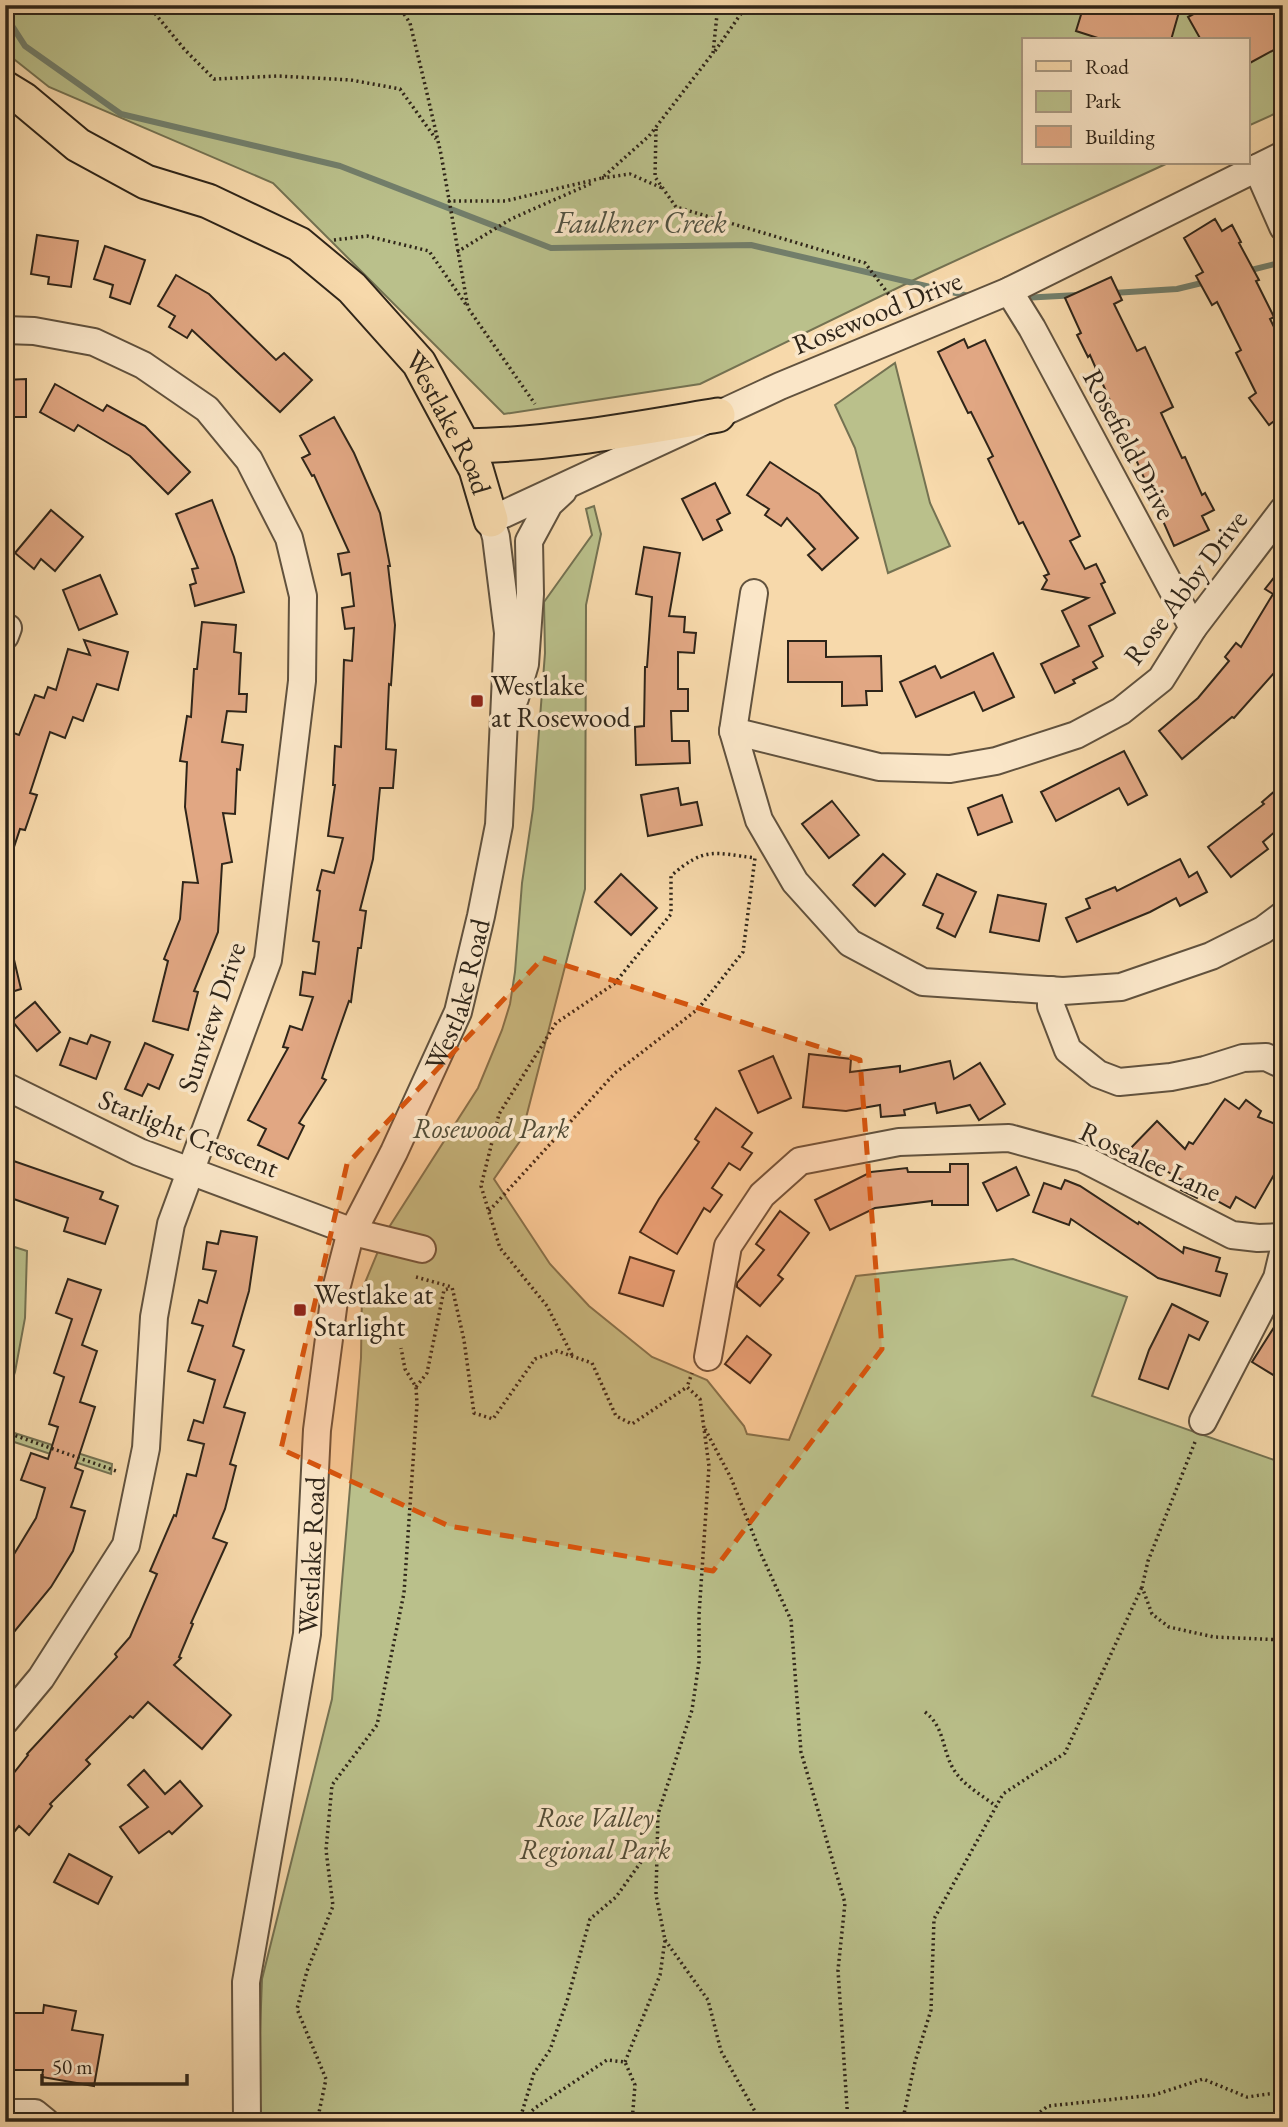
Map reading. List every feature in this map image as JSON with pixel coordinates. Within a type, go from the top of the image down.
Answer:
[{"type":"main road","name":"Westlake Road","points":[[5,88],[23,99],[78,145],[146,182],[208,201],[299,244],[352,288],[419,363],[476,469],[491,520]]},
{"type":"main road","points":[[464,446],[498,446],[585,438],[718,415]]},
{"type":"street","name":"Rosewood Drive","points":[[491,520],[780,386],[1009,291],[1283,155]]},
{"type":"street","points":[[1257,168],[1283,227]]},
{"type":"street","name":"Rosefield Drive","points":[[1009,291],[1032,328],[1194,628]]},
{"type":"street","name":"Sunview Drive","points":[[5,330],[34,331],[94,342],[143,365],[207,409],[249,460],[289,538],[303,596],[302,681],[268,960],[171,1224],[154,1317],[146,1448],[126,1545],[41,1678],[5,1721]]},
{"type":"street","points":[[503,740],[526,664],[530,594],[529,541],[549,504],[573,482]]},
{"type":"street","name":"Rose Abby Drive","points":[[733,731],[878,766],[950,769],[996,761],[1076,735],[1121,711],[1161,679],[1194,628],[1283,510]]},
{"type":"street","name":"Westlake Road","points":[[247,2122],[246,1982],[307,1634],[317,1430],[335,1293],[353,1232],[394,1152],[458,1012],[499,825],[508,633],[496,537],[491,520]]},
{"type":"street","points":[[754,593],[733,731],[759,820],[795,882],[849,943],[923,982],[1051,990],[1121,987],[1211,956],[1263,930],[1283,915]]},
{"type":"street","name":"Rosealee Lane","points":[[1051,990],[1051,1006],[1068,1050],[1098,1074],[1119,1082],[1171,1077],[1243,1058],[1266,1056],[1283,1066]]},
{"type":"street","name":"Starlight Crescent","points":[[5,1086],[139,1152],[353,1232],[422,1249]]},
{"type":"street","name":"Rosealee Lane","points":[[708,1357],[728,1246],[762,1195],[800,1161],[899,1142],[1009,1138],[1082,1158],[1232,1235],[1283,1237]]},
{"type":"street","points":[[1203,1421],[1276,1278],[1283,1253]]},
{"type":"street","points":[[5,2113],[35,2113],[46,2122]]},
{"type":"path","points":[[148,5],[185,50],[214,79],[278,76],[351,80],[400,89],[438,140]]},
{"type":"path","points":[[398,5],[410,23],[438,140],[468,308]]},
{"type":"path","points":[[713,53],[718,5]]},
{"type":"path","points":[[457,253],[511,219],[602,178],[649,136],[747,5]]},
{"type":"path","points":[[656,127],[655,177],[676,207],[865,264],[915,330]]},
{"type":"path","points":[[448,201],[505,201],[630,174],[664,188]]},
{"type":"path","points":[[299,244],[367,236],[429,251],[535,404]]},
{"type":"path","points":[[489,1211],[615,1073],[698,1009],[743,952],[755,858],[709,852],[688,860],[671,876],[671,914],[614,984],[556,1023],[499,1114],[481,1186],[500,1248],[547,1306],[573,1357]]},
{"type":"path","points":[[416,1277],[452,1287]]},
{"type":"path","points":[[452,1287],[464,1340],[474,1413],[493,1419],[535,1359],[556,1351],[592,1363],[617,1416],[632,1424],[687,1387],[695,1367],[708,1357]]},
{"type":"path","points":[[416,1387],[427,1373],[444,1290],[452,1287]]},
{"type":"path","points":[[317,2122],[326,2079],[297,2008],[307,1970],[333,1906],[326,1850],[332,1784],[377,1725],[404,1593],[417,1404],[416,1387],[405,1369],[401,1348]]},
{"type":"path","points":[[632,2122],[635,2085],[625,2062],[660,1975],[665,1940],[656,1895],[658,1814],[692,1710],[699,1662],[699,1615],[709,1466],[700,1399],[687,1387]]},
{"type":"path","points":[[899,2122],[904,2114],[915,2062],[931,2010],[934,1919],[1003,1794],[1065,1753],[1142,1587],[1148,1561],[1203,1421]]},
{"type":"path","points":[[705,1429],[731,1478],[791,1620],[801,1752],[845,1903],[838,1970],[848,2122]]},
{"type":"path","points":[[5,1432],[139,1479]]},
{"type":"path","points":[[1142,1587],[1152,1615],[1170,1627],[1214,1637],[1283,1640]]},
{"type":"path","points":[[925,1712],[932,1718],[944,1739],[956,1773],[996,1806]]},
{"type":"path","points":[[520,2122],[534,2073],[555,2038],[590,1919],[616,1897],[657,1839]]},
{"type":"path","points":[[665,1940],[708,2000],[721,2051],[761,2122]]},
{"type":"path","points":[[520,2122],[535,2108],[607,2060],[625,2062]]},
{"type":"path","points":[[1027,2122],[1048,2106],[1154,2095],[1203,2079],[1247,2097],[1283,2092]]},
{"type":"highlighted area","points":[[543,958],[860,1060],[882,1349],[713,1571],[449,1526],[281,1449],[347,1164]]},
{"type":"green space","points":[[5,5],[1283,5],[1283,110],[1250,125],[1250,38],[1022,38],[1022,164],[1166,164],[920,277],[700,384],[504,414],[273,183],[49,87],[5,52]]},
{"type":"green space","points":[[895,363],[930,503],[950,546],[888,573],[855,448],[835,405]]},
{"type":"green space","name":"Rose Valley Regional Park","points":[[594,506],[601,534],[586,605],[585,889],[520,1141],[494,1179],[550,1264],[589,1306],[652,1357],[707,1380],[744,1426],[747,1434],[789,1440],[856,1276],[1013,1259],[1127,1297],[1092,1396],[1277,1461],[1283,1452],[1283,2122],[262,2122],[258,2086],[262,1979],[332,1699],[361,1358],[362,1290],[386,1232],[478,1088],[510,1004],[522,883],[533,809],[545,653],[544,602],[592,535],[586,509]]},
{"type":"green space","points":[[5,1244],[27,1251],[25,1318],[15,1372],[5,1401]]},
{"type":"green space","points":[[5,1430],[112,1464],[111,1474],[5,1439]]},
{"type":"building","points":[[1084,5],[1181,5],[1172,38],[1098,38],[1076,31]]},
{"type":"building","points":[[1210,5],[1283,5],[1283,45],[1250,63],[1250,38],[1200,38],[1188,17]]},
{"type":"building","points":[[1215,219],[1222,231],[1232,225],[1259,280],[1256,281],[1274,317],[1270,319],[1283,345],[1283,414],[1269,425],[1249,398],[1256,393],[1236,353],[1241,350],[1217,302],[1212,305],[1196,276],[1203,272],[1184,238]]},
{"type":"building","points":[[37,235],[78,241],[71,287],[48,284],[49,277],[31,274]]},
{"type":"building","points":[[105,246],[145,260],[130,304],[110,297],[113,285],[94,279]]},
{"type":"building","points":[[176,275],[209,294],[276,360],[284,353],[312,380],[280,412],[192,330],[187,338],[169,327],[175,316],[158,306]]},
{"type":"building","points":[[1111,277],[1122,300],[1114,304],[1137,351],[1145,347],[1173,407],[1161,413],[1202,495],[1205,493],[1214,510],[1202,516],[1209,530],[1174,546],[1090,355],[1088,357],[1077,335],[1081,333],[1065,298]]},
{"type":"building","points":[[964,339],[968,348],[985,340],[1080,536],[1070,541],[1085,569],[1096,564],[1105,582],[1101,584],[1115,613],[1089,626],[1103,656],[1093,662],[1097,668],[1055,693],[1041,664],[1079,646],[1062,611],[1088,598],[1042,589],[1047,580],[1044,576],[1049,574],[1023,522],[1019,524],[988,459],[993,456],[938,352]]},
{"type":"building","points":[[26,379],[26,417],[5,417],[5,380]]},
{"type":"building","points":[[55,384],[103,411],[107,405],[145,426],[190,472],[168,494],[130,456],[78,425],[74,431],[40,412]]},
{"type":"building","points":[[334,417],[354,453],[380,513],[390,566],[395,625],[386,749],[396,750],[393,788],[380,788],[373,859],[360,910],[366,911],[351,1002],[349,1001],[322,1078],[326,1080],[299,1123],[304,1126],[288,1159],[258,1145],[266,1129],[248,1120],[288,1048],[283,1047],[290,1026],[302,1030],[313,997],[300,995],[303,972],[315,974],[319,942],[313,941],[320,891],[317,890],[322,870],[334,873],[343,838],[328,836],[335,785],[335,746],[341,747],[344,660],[352,661],[354,628],[345,629],[342,608],[354,606],[350,573],[342,575],[338,554],[349,552],[314,475],[312,476],[302,458],[310,454],[300,436]]},
{"type":"building","points":[[770,462],[819,494],[858,538],[822,570],[808,555],[815,549],[787,518],[781,526],[765,515],[769,509],[747,495]]},
{"type":"building","points":[[715,483],[730,513],[717,520],[722,530],[703,540],[682,499]]},
{"type":"building","points":[[212,500],[244,592],[195,606],[190,585],[196,583],[192,569],[198,568],[176,514]]},
{"type":"building","points":[[51,510],[83,537],[55,571],[41,559],[34,569],[15,553]]},
{"type":"building","points":[[644,547],[680,553],[669,616],[685,617],[684,632],[696,633],[694,653],[678,652],[678,689],[688,689],[688,711],[671,711],[672,741],[689,741],[690,763],[636,765],[635,727],[644,726],[645,667],[652,597],[636,594]]},
{"type":"building","points":[[1283,566],[1283,644],[1276,655],[1283,663],[1234,718],[1182,759],[1159,731],[1198,698],[1229,661],[1225,657],[1236,643],[1241,647],[1273,594],[1265,589]]},
{"type":"building","points":[[100,575],[117,614],[79,630],[63,590]]},
{"type":"building","points":[[202,622],[236,625],[234,652],[241,653],[239,694],[247,694],[246,712],[227,711],[222,742],[243,745],[240,770],[237,769],[235,814],[223,813],[232,862],[222,864],[218,932],[194,991],[198,992],[188,1030],[153,1021],[168,961],[164,959],[180,919],[183,882],[198,883],[185,807],[187,762],[180,761],[187,716],[191,717],[194,669],[197,669]]},
{"type":"building","points":[[84,640],[128,652],[118,690],[97,684],[83,721],[73,717],[65,738],[50,732],[30,793],[37,795],[25,830],[20,829],[8,865],[5,865],[5,750],[11,732],[19,735],[35,695],[44,698],[48,687],[56,690],[68,649],[90,655]]},
{"type":"building","points":[[788,641],[826,641],[826,657],[881,656],[882,691],[866,691],[867,705],[842,706],[842,682],[788,682]]},
{"type":"building","points":[[993,653],[1014,697],[983,711],[974,692],[916,717],[900,682],[935,666],[941,678]]},
{"type":"building","points":[[1124,751],[1147,795],[1128,805],[1119,788],[1056,821],[1041,792]]},
{"type":"building","points":[[1283,784],[1283,825],[1263,842],[1268,849],[1231,877],[1208,847],[1264,804],[1262,802]]},
{"type":"building","points":[[678,788],[681,805],[697,802],[702,825],[648,836],[641,795]]},
{"type":"building","points":[[1002,795],[1012,822],[978,835],[968,808]]},
{"type":"building","points":[[832,801],[859,835],[829,858],[802,824]]},
{"type":"building","points":[[883,854],[905,874],[875,906],[853,885]]},
{"type":"building","points":[[1180,859],[1189,877],[1197,872],[1207,892],[1180,906],[1176,898],[1150,912],[1077,942],[1066,918],[1090,908],[1086,899],[1115,887],[1117,891]]},
{"type":"building","points":[[621,874],[657,908],[631,935],[595,902]]},
{"type":"building","points":[[937,874],[976,892],[955,937],[937,928],[943,914],[923,905]]},
{"type":"building","points":[[998,895],[1046,904],[1039,941],[990,932]]},
{"type":"building","points":[[11,947],[21,989],[5,994],[5,948]]},
{"type":"building","points":[[35,1002],[60,1032],[37,1051],[12,1021]]},
{"type":"building","points":[[91,1035],[110,1042],[96,1079],[60,1065],[70,1038],[87,1044]]},
{"type":"building","points":[[145,1043],[173,1055],[159,1089],[148,1084],[142,1096],[125,1089]]},
{"type":"building","points":[[809,1054],[851,1059],[850,1072],[900,1066],[900,1072],[950,1061],[954,1079],[980,1063],[1005,1104],[979,1120],[970,1105],[937,1113],[935,1103],[904,1110],[905,1115],[881,1117],[880,1105],[846,1111],[803,1107]]},
{"type":"building","points":[[773,1056],[791,1098],[758,1113],[739,1071]]},
{"type":"building","points":[[1225,1099],[1239,1109],[1246,1100],[1261,1111],[1258,1117],[1283,1127],[1283,1159],[1255,1208],[1236,1197],[1230,1208],[1201,1192],[1197,1198],[1181,1190],[1185,1182],[1151,1158],[1142,1167],[1127,1152],[1157,1121],[1185,1149],[1189,1142],[1193,1144]]},
{"type":"building","points":[[716,1108],[752,1133],[742,1147],[752,1153],[740,1170],[729,1163],[712,1188],[722,1195],[710,1212],[704,1208],[677,1254],[640,1232],[659,1199],[699,1142],[695,1139]]},
{"type":"building","points":[[5,1158],[103,1192],[100,1199],[118,1206],[105,1244],[64,1231],[68,1218],[5,1196]]},
{"type":"building","points":[[950,1164],[968,1164],[968,1205],[932,1205],[932,1201],[875,1208],[830,1230],[815,1200],[871,1172],[907,1168],[908,1172],[950,1172]]},
{"type":"building","points":[[1016,1167],[1029,1195],[997,1211],[983,1183]]},
{"type":"building","points":[[1065,1180],[1080,1186],[1138,1224],[1139,1222],[1183,1253],[1184,1247],[1220,1258],[1216,1271],[1227,1274],[1220,1296],[1158,1278],[1071,1219],[1069,1225],[1033,1212],[1044,1183],[1061,1189]]},
{"type":"building","points":[[780,1211],[809,1233],[778,1275],[783,1279],[760,1306],[737,1287],[737,1283],[764,1250],[756,1244]]},
{"type":"building","points":[[221,1231],[257,1237],[249,1291],[233,1346],[244,1350],[224,1407],[245,1413],[230,1464],[236,1466],[225,1509],[213,1538],[227,1543],[191,1623],[193,1624],[179,1657],[181,1658],[174,1665],[231,1715],[202,1749],[148,1702],[86,1760],[90,1764],[50,1804],[52,1806],[29,1835],[19,1826],[5,1843],[5,1784],[27,1754],[117,1657],[115,1654],[130,1637],[157,1574],[150,1571],[174,1515],[176,1516],[187,1474],[196,1476],[204,1444],[188,1440],[194,1420],[203,1423],[215,1380],[188,1371],[203,1326],[192,1323],[199,1300],[207,1303],[216,1271],[203,1269],[207,1242],[218,1244]]},
{"type":"building","points":[[630,1257],[674,1271],[663,1306],[619,1293]]},
{"type":"building","points":[[68,1279],[101,1290],[82,1345],[97,1351],[80,1402],[95,1407],[75,1468],[83,1471],[71,1507],[85,1511],[73,1551],[51,1587],[5,1643],[5,1569],[36,1518],[45,1488],[21,1480],[31,1453],[48,1459],[58,1427],[49,1424],[64,1377],[54,1373],[72,1319],[56,1313]]},
{"type":"building","points":[[1172,1304],[1208,1322],[1199,1340],[1189,1335],[1168,1389],[1139,1379],[1149,1350]]},
{"type":"building","points":[[1283,1313],[1283,1381],[1252,1362]]},
{"type":"building","points":[[747,1336],[771,1355],[750,1383],[725,1364]]},
{"type":"building","points":[[144,1770],[165,1794],[180,1781],[202,1806],[172,1834],[169,1831],[139,1853],[120,1827],[148,1807],[128,1785]]},
{"type":"building","points":[[69,1854],[112,1877],[98,1904],[54,1882]]},
{"type":"building","points":[[44,2005],[76,2011],[72,2030],[103,2035],[94,2086],[42,2077],[43,2070],[5,2070],[6,2013],[43,2013]]},
{"type":"waterway","name":"Faulkner Creek","points":[[5,15],[25,46],[121,114],[340,166],[551,248],[751,245],[973,297]]},
{"type":"waterway","name":"Faulkner Creek","points":[[1247,271],[1283,262]]},
{"type":"waterway","name":"Faulkner Creek","points":[[1113,293],[1177,289],[1206,282]]},
{"type":"waterway","name":"Faulkner Creek","points":[[1022,298],[1078,295]]},
{"type":"place","name":"Westlake at Rosewood","points":[[477,701]]},
{"type":"place","name":"Westlake at Starlight","points":[[300,1310]]},
{"type":"park label","name":"Rosewood Park","points":[[491,1128]]}]
